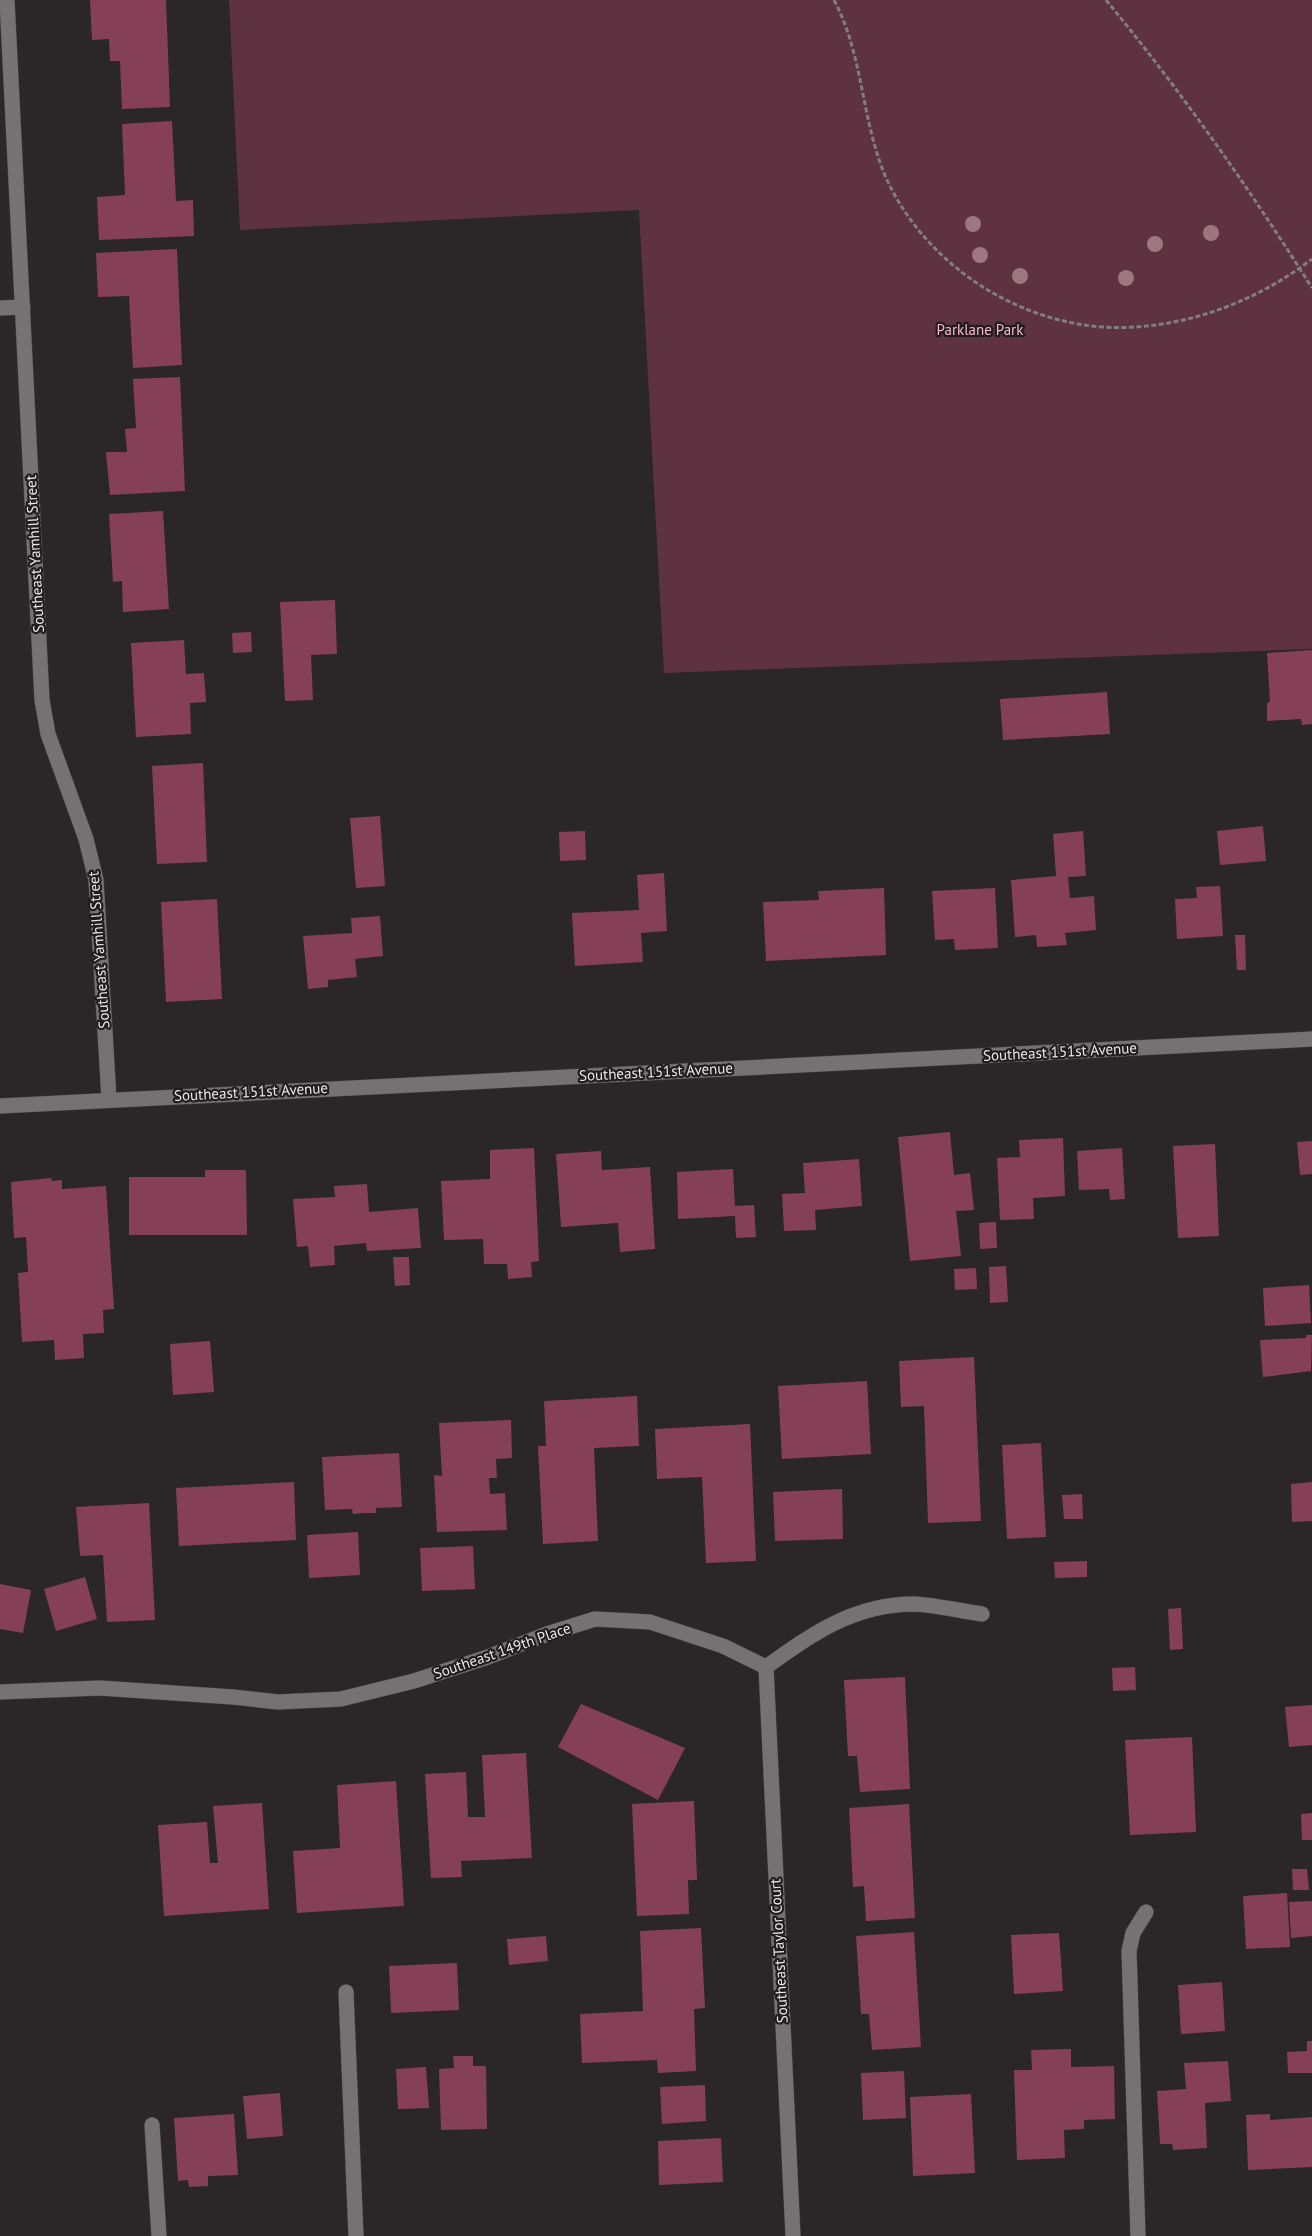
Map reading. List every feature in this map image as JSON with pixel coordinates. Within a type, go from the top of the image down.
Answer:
[{"type":"street","name":"Southeast Yamhill Street","points":[[7,0],[42,700],[48,734],[86,839],[96,880],[109,1099]]},
{"type":"street","points":[[0,308],[23,307]]},
{"type":"street","name":"Southeast 151st Avenue","points":[[0,1106],[109,1099],[1312,1040]]},
{"type":"street","points":[[766,1666],[819,1630],[865,1611],[914,1604],[982,1614]]},
{"type":"street","name":"Southeast 149th Place","points":[[0,1692],[100,1688],[278,1702],[341,1699],[414,1681],[595,1619],[650,1622],[723,1646],[766,1666]]},
{"type":"street","name":"Southeast Taylor Court","points":[[766,1666],[793,2236]]},
{"type":"street","points":[[1138,2236],[1129,1951],[1133,1933],[1146,1912]]},
{"type":"street","points":[[346,1992],[356,2236]]},
{"type":"street","points":[[152,2125],[159,2236]]},
{"type":"path","points":[[834,0],[852,41],[875,148],[888,181],[907,214],[932,247],[962,274],[995,295],[1028,310],[1063,321],[1098,326],[1134,328],[1169,323],[1235,304],[1266,289],[1312,259]]},
{"type":"path","points":[[1106,0],[1139,40],[1218,148],[1312,288]]},
{"type":"green space","name":"Parklane Park","points":[[229,0],[1312,0],[1312,649],[664,673],[639,210],[240,230]]},
{"type":"building","points":[[90,0],[166,0],[170,107],[122,109],[120,61],[110,61],[109,39],[92,40]]},
{"type":"building","points":[[172,121],[176,201],[193,200],[194,236],[99,240],[97,197],[125,195],[122,124]]},
{"type":"building","points":[[177,249],[182,365],[133,368],[129,296],[98,297],[96,253]]},
{"type":"building","points":[[180,377],[185,491],[110,495],[106,452],[127,452],[125,429],[136,428],[133,379]]},
{"type":"building","points":[[163,511],[169,609],[123,612],[122,581],[113,582],[109,514]]},
{"type":"building","points":[[335,600],[337,654],[311,655],[313,700],[285,701],[280,602]]},
{"type":"building","points":[[251,632],[252,652],[233,653],[232,633]]},
{"type":"building","points":[[184,640],[186,674],[204,673],[206,702],[190,703],[191,734],[136,737],[131,643]]},
{"type":"building","points":[[1312,650],[1312,724],[1302,725],[1301,719],[1267,721],[1267,703],[1270,702],[1267,653]]},
{"type":"building","points":[[1107,692],[1110,734],[1003,740],[1000,699]]},
{"type":"building","points":[[203,763],[207,862],[157,864],[152,766]]},
{"type":"building","points":[[380,816],[385,886],[356,888],[350,818]]},
{"type":"building","points":[[1263,826],[1266,861],[1220,865],[1217,831]]},
{"type":"building","points":[[585,831],[586,860],[560,861],[559,832]]},
{"type":"building","points":[[1083,831],[1086,876],[1068,877],[1070,898],[1094,896],[1096,930],[1065,933],[1067,945],[1037,947],[1036,935],[1015,937],[1011,880],[1056,876],[1053,834]]},
{"type":"building","points":[[664,873],[667,931],[641,933],[643,962],[575,966],[572,913],[639,910],[637,875]]},
{"type":"building","points":[[1220,886],[1223,936],[1177,939],[1175,899],[1197,898],[1196,887]]},
{"type":"building","points":[[884,888],[886,955],[766,961],[763,902],[819,900],[818,891]]},
{"type":"building","points":[[995,888],[998,948],[955,950],[954,939],[935,940],[932,891]]},
{"type":"building","points":[[217,899],[222,999],[166,1002],[161,902]]},
{"type":"building","points":[[380,916],[383,956],[355,959],[357,977],[328,980],[328,987],[308,989],[303,936],[352,933],[351,918]]},
{"type":"building","points":[[1235,935],[1245,935],[1246,970],[1237,970]]},
{"type":"building","points":[[950,1132],[954,1175],[970,1173],[974,1210],[956,1211],[961,1256],[910,1261],[898,1137]]},
{"type":"building","points":[[1063,1138],[1065,1196],[1033,1198],[1034,1219],[1000,1220],[997,1158],[1020,1157],[1019,1140]]},
{"type":"building","points":[[1312,1141],[1312,1174],[1300,1175],[1297,1142]]},
{"type":"building","points":[[1215,1144],[1219,1236],[1178,1238],[1173,1146]]},
{"type":"building","points":[[534,1148],[539,1261],[531,1262],[532,1277],[508,1279],[507,1264],[484,1264],[483,1239],[444,1240],[441,1181],[490,1179],[490,1150]]},
{"type":"building","points":[[1122,1148],[1125,1199],[1110,1200],[1109,1189],[1079,1190],[1077,1151]]},
{"type":"building","points":[[601,1151],[602,1170],[650,1167],[655,1249],[620,1252],[618,1223],[561,1227],[556,1154]]},
{"type":"building","points":[[859,1159],[862,1206],[815,1210],[816,1230],[784,1231],[782,1194],[805,1193],[803,1163]]},
{"type":"building","points":[[733,1169],[735,1206],[754,1205],[756,1237],[736,1238],[735,1216],[678,1219],[677,1172]]},
{"type":"building","points":[[205,1170],[246,1170],[247,1235],[129,1235],[129,1177],[205,1177]]},
{"type":"building","points":[[51,1178],[52,1181],[62,1180],[62,1189],[106,1186],[114,1309],[103,1310],[104,1333],[83,1334],[84,1358],[55,1360],[54,1340],[22,1342],[18,1273],[28,1272],[26,1237],[14,1238],[11,1182]]},
{"type":"building","points":[[367,1184],[369,1212],[418,1208],[421,1248],[367,1251],[366,1243],[334,1246],[335,1265],[310,1267],[308,1246],[297,1247],[293,1199],[335,1197],[334,1186]]},
{"type":"building","points":[[996,1222],[997,1248],[980,1249],[979,1223]]},
{"type":"building","points":[[393,1257],[409,1257],[410,1285],[395,1286]]},
{"type":"building","points":[[1006,1266],[1008,1302],[990,1303],[989,1267]]},
{"type":"building","points":[[976,1268],[977,1289],[955,1290],[954,1269]]},
{"type":"building","points":[[1309,1285],[1311,1323],[1265,1326],[1263,1288]]},
{"type":"building","points":[[1306,1335],[1312,1335],[1311,1371],[1263,1377],[1260,1340],[1306,1338]]},
{"type":"building","points":[[210,1341],[214,1392],[173,1395],[170,1344]]},
{"type":"building","points":[[974,1357],[981,1521],[928,1523],[924,1406],[901,1407],[899,1361]]},
{"type":"building","points":[[867,1381],[871,1454],[782,1459],[778,1386]]},
{"type":"building","points":[[637,1396],[639,1446],[594,1448],[598,1541],[543,1544],[538,1446],[546,1446],[544,1401]]},
{"type":"building","points":[[511,1420],[512,1458],[496,1459],[497,1478],[489,1478],[490,1494],[505,1493],[507,1530],[437,1532],[434,1475],[442,1476],[439,1423]]},
{"type":"building","points":[[750,1424],[756,1561],[706,1563],[702,1477],[657,1479],[655,1429]]},
{"type":"building","points":[[1041,1443],[1046,1537],[1007,1539],[1002,1445]]},
{"type":"building","points":[[399,1453],[402,1507],[376,1508],[376,1513],[353,1514],[352,1509],[325,1510],[322,1457]]},
{"type":"building","points":[[294,1482],[296,1540],[179,1546],[176,1488]]},
{"type":"building","points":[[1312,1482],[1312,1521],[1292,1522],[1291,1484]]},
{"type":"building","points":[[842,1489],[843,1539],[775,1541],[773,1492]]},
{"type":"building","points":[[1082,1494],[1083,1519],[1064,1519],[1062,1495]]},
{"type":"building","points":[[149,1503],[155,1620],[107,1622],[103,1555],[80,1556],[76,1507]]},
{"type":"building","points":[[358,1532],[360,1575],[309,1578],[307,1535]]},
{"type":"building","points":[[473,1546],[475,1589],[422,1591],[420,1548]]},
{"type":"building","points":[[1087,1561],[1087,1577],[1055,1578],[1054,1562]]},
{"type":"building","points":[[85,1577],[97,1619],[56,1631],[44,1589]]},
{"type":"building","points":[[0,1584],[31,1590],[23,1633],[0,1629]]},
{"type":"building","points":[[1181,1608],[1183,1649],[1170,1650],[1168,1609]]},
{"type":"building","points":[[1135,1667],[1136,1690],[1113,1691],[1112,1668]]},
{"type":"building","points":[[905,1677],[910,1789],[860,1792],[857,1756],[848,1756],[844,1680]]},
{"type":"building","points":[[581,1704],[685,1748],[658,1800],[558,1747]]},
{"type":"building","points":[[1312,1705],[1312,1745],[1289,1747],[1285,1707]]},
{"type":"building","points":[[1192,1737],[1196,1832],[1130,1835],[1125,1740]]},
{"type":"building","points":[[526,1753],[532,1858],[461,1861],[462,1877],[431,1878],[425,1774],[466,1772],[468,1817],[485,1817],[482,1755]]},
{"type":"building","points":[[396,1781],[404,1906],[297,1913],[293,1851],[340,1848],[337,1785]]},
{"type":"building","points":[[694,1801],[697,1880],[688,1880],[689,1914],[637,1916],[632,1804]]},
{"type":"building","points":[[262,1803],[269,1909],[164,1916],[158,1825],[207,1822],[210,1863],[218,1863],[213,1806]]},
{"type":"building","points":[[909,1804],[915,1918],[866,1921],[864,1886],[853,1887],[849,1808]]},
{"type":"building","points":[[1312,1813],[1312,1840],[1302,1840],[1301,1814]]},
{"type":"building","points":[[1292,1869],[1307,1869],[1309,1890],[1293,1890]]},
{"type":"building","points":[[1287,1893],[1290,1947],[1246,1949],[1243,1896]]},
{"type":"building","points":[[1312,1901],[1312,1936],[1291,1938],[1289,1902]]},
{"type":"building","points":[[701,1928],[705,2008],[694,2009],[696,2071],[658,2073],[657,2060],[582,2063],[580,2014],[643,2011],[640,1931]]},
{"type":"building","points":[[914,1932],[921,2047],[872,2050],[869,2014],[861,2014],[856,1936]]},
{"type":"building","points":[[1059,1933],[1063,1991],[1014,1994],[1011,1935]]},
{"type":"building","points":[[546,1936],[548,1961],[509,1965],[507,1939]]},
{"type":"building","points":[[457,1963],[459,2010],[391,2013],[389,1966]]},
{"type":"building","points":[[1222,1982],[1225,2031],[1181,2034],[1178,1985]]},
{"type":"building","points":[[1307,2041],[1312,2041],[1312,2073],[1288,2073],[1287,2052],[1307,2051]]},
{"type":"building","points":[[1071,2049],[1071,2067],[1114,2066],[1115,2119],[1084,2120],[1084,2129],[1064,2130],[1065,2158],[1017,2160],[1014,2070],[1032,2070],[1031,2050]]},
{"type":"building","points":[[453,2056],[473,2056],[473,2066],[486,2066],[487,2129],[441,2130],[439,2069],[454,2068]]},
{"type":"building","points":[[1228,2061],[1231,2101],[1205,2103],[1207,2148],[1173,2150],[1172,2144],[1160,2144],[1157,2091],[1186,2089],[1184,2063]]},
{"type":"building","points":[[426,2067],[429,2108],[398,2109],[396,2069]]},
{"type":"building","points":[[904,2071],[906,2118],[863,2120],[861,2073]]},
{"type":"building","points":[[705,2085],[706,2121],[662,2124],[660,2087]]},
{"type":"building","points":[[280,2093],[283,2136],[247,2139],[243,2096]]},
{"type":"building","points":[[971,2094],[975,2173],[913,2176],[910,2097]]},
{"type":"building","points":[[234,2114],[238,2175],[208,2176],[208,2186],[189,2187],[188,2180],[178,2181],[174,2118]]},
{"type":"building","points":[[1270,2114],[1270,2120],[1312,2117],[1312,2167],[1248,2170],[1246,2115]]},
{"type":"building","points":[[721,2138],[723,2182],[659,2185],[658,2141]]}]
